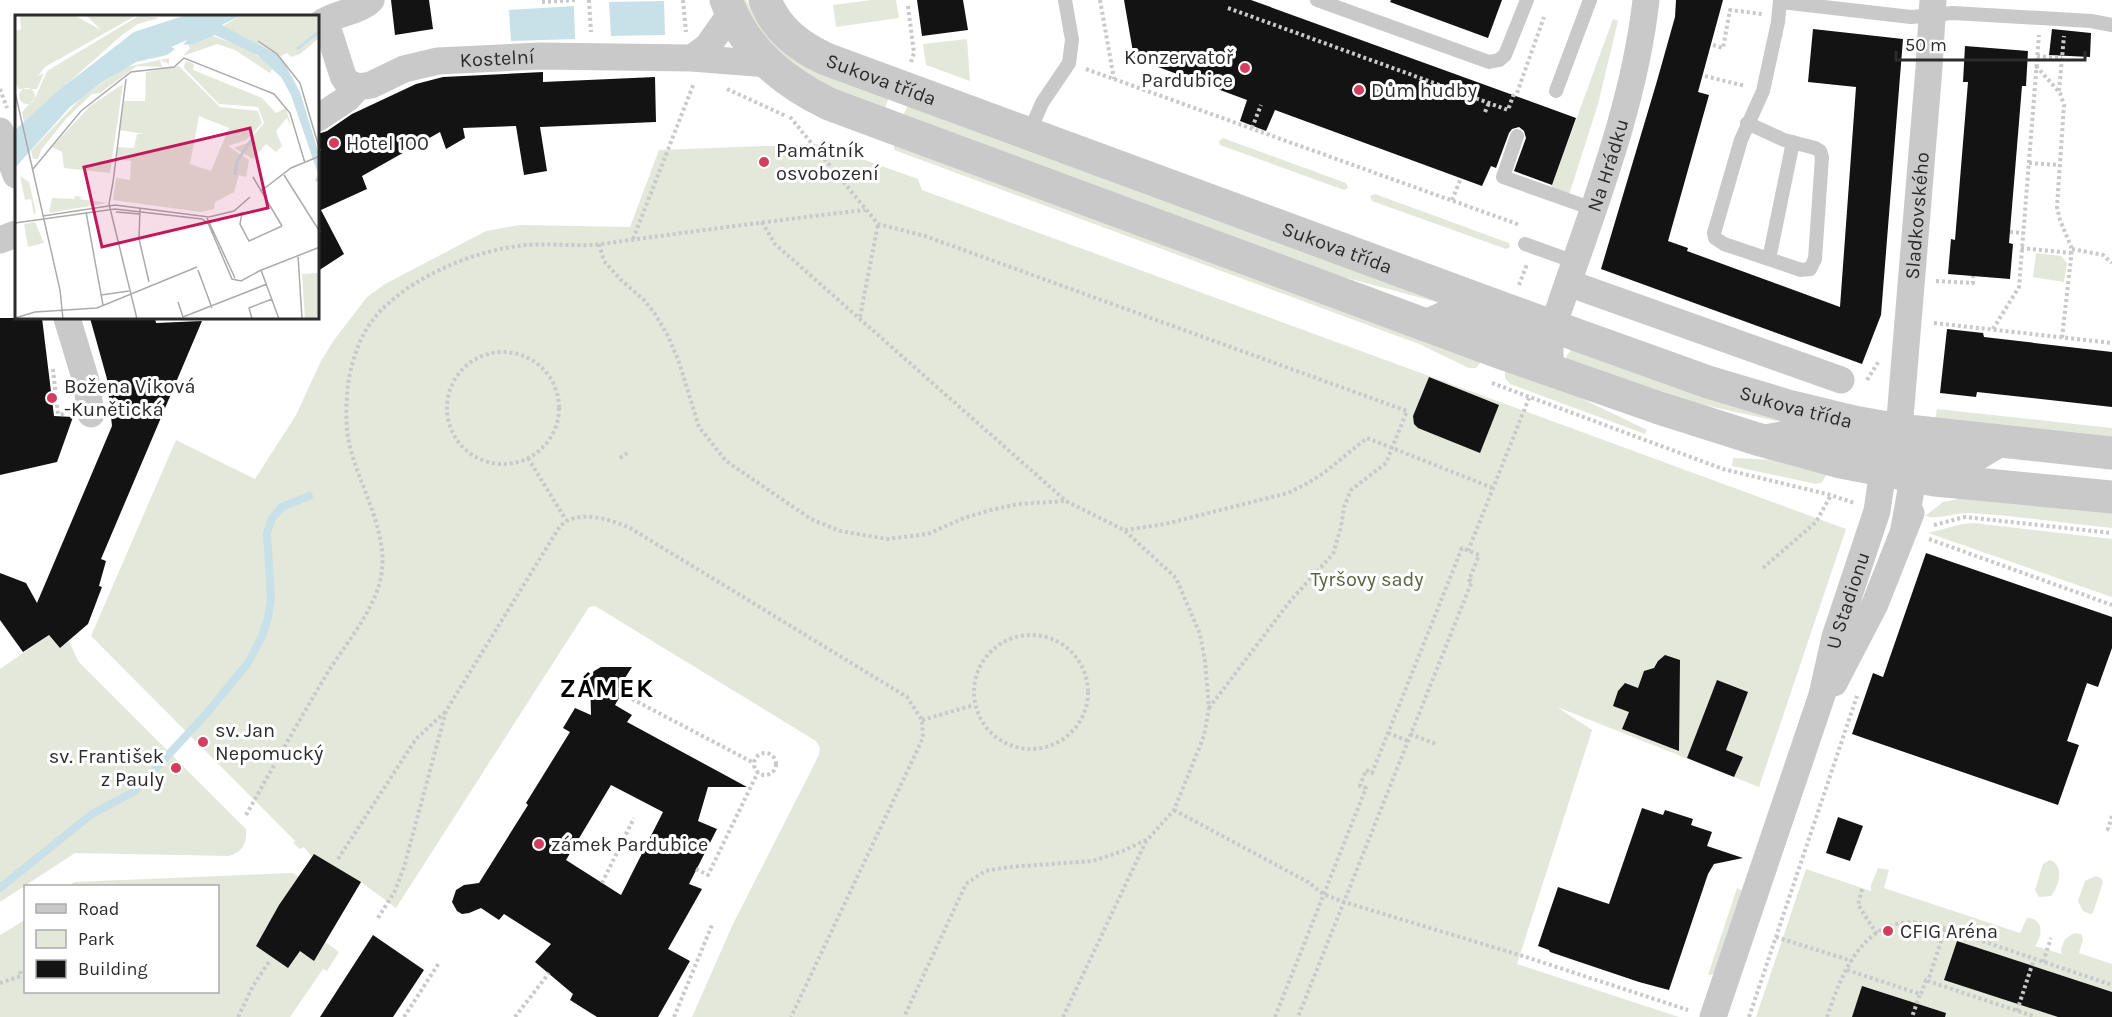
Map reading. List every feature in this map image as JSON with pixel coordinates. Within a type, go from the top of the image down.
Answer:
[{"type":"street","points":[[358,87],[343,76],[328,29],[320,22],[356,10],[370,0]]},
{"type":"street","name":"Sukova třída","points":[[765,0],[771,14],[786,33],[797,43],[826,59],[1708,382],[1788,406],[1854,422],[1898,458],[1969,484],[2112,497]]},
{"type":"street","name":"Na Hrádku","points":[[1557,373],[1552,366],[1549,353],[1553,327],[1593,209],[1628,94],[1638,53],[1646,0]]},
{"type":"street","points":[[694,66],[708,46],[728,7]]},
{"type":"street","name":"Sukova třída","points":[[728,7],[750,45],[767,64],[808,94],[846,111],[1557,373],[1757,439],[1841,462],[1898,458],[2003,442],[2112,453]]},
{"type":"street","name":"Sladkovského","points":[[1898,458],[1933,8]]},
{"type":"street","name":"Kostelní","points":[[320,117],[348,98],[358,87],[371,85],[404,69],[438,61],[539,56],[694,66],[767,64]]},
{"type":"street","points":[[0,130],[15,172]]},
{"type":"street","points":[[0,240],[15,234]]},
{"type":"street","name":"Sukova třída","points":[[1571,273],[1841,380]]},
{"type":"street","points":[[1423,324],[1450,312],[1535,342],[1547,339],[1553,327]]},
{"type":"street","points":[[68,320],[86,381],[91,414]]},
{"type":"street","name":"Sukova třída","points":[[1757,439],[1792,433],[1876,446],[1892,442],[1897,437],[1898,458]]},
{"type":"street","name":"U Stadionu","points":[[1898,458],[1911,497],[1918,530]]},
{"type":"street","name":"U Stadionu","points":[[1802,755],[1822,695],[1835,637],[1877,511],[1898,458]]},
{"type":"street","name":"U Stadionu","points":[[1702,1014],[1802,755],[1827,697],[1875,604],[1918,530],[1914,508],[1923,497],[1948,487],[1969,484]]},
{"type":"lane","points":[[1029,134],[1042,103],[1069,63],[1072,40],[1065,0]]},
{"type":"lane","points":[[1317,0],[1488,63],[1505,55],[1527,0]]},
{"type":"lane","points":[[1556,91],[1590,0]]},
{"type":"lane","points":[[1748,123],[1793,142],[1815,148],[1822,157],[1815,259],[1813,266],[1805,271],[1719,241],[1715,238],[1714,233],[1748,123],[1764,91],[1781,1],[1911,16],[1933,8],[1953,13],[2065,19],[2112,25]]},
{"type":"lane","points":[[1518,136],[1503,177],[1593,209]]},
{"type":"lane","points":[[1769,259],[1793,142]]},
{"type":"lane","points":[[1525,244],[1571,273]]},
{"type":"path","points":[[542,2],[577,0]]},
{"type":"path","points":[[589,0],[590,26]]},
{"type":"path","points":[[1100,0],[1114,79]]},
{"type":"path","points":[[908,6],[914,53],[909,69]]},
{"type":"path","points":[[1227,8],[1508,110],[1546,10]]},
{"type":"path","points":[[1713,45],[1723,48],[1730,10],[1766,14],[1778,22]]},
{"type":"path","points":[[1993,329],[2019,286],[2040,18]]},
{"type":"path","points":[[2059,92],[2065,19]]},
{"type":"path","points":[[2037,56],[2062,58]]},
{"type":"path","points":[[1069,63],[1527,228]]},
{"type":"path","points":[[633,238],[694,66]]},
{"type":"path","points":[[2036,66],[2059,92],[2064,105],[2057,207],[2071,251],[2062,338]]},
{"type":"path","points":[[1706,76],[1764,91]]},
{"type":"path","points":[[717,84],[790,117],[878,224],[925,236],[1407,411],[1386,463],[1351,490],[1344,507],[1333,554],[1291,600],[1209,708]]},
{"type":"path","points":[[1485,112],[1489,104]]},
{"type":"path","points":[[1252,128],[1261,105]]},
{"type":"path","points":[[2029,163],[2059,165]]},
{"type":"path","points":[[1452,200],[1461,178]]},
{"type":"path","points":[[246,815],[325,677],[366,612],[379,584],[382,567],[381,541],[350,445],[346,423],[351,368],[364,333],[389,303],[408,288],[433,274],[474,256],[526,245],[598,244],[866,209]]},
{"type":"path","points":[[762,222],[775,244],[1066,501],[1124,530],[1176,578],[1200,634],[1209,708],[1204,736],[1174,810],[1148,839],[1063,1017]]},
{"type":"path","points":[[860,317],[878,224]]},
{"type":"path","points":[[2010,232],[2023,233]]},
{"type":"path","points":[[598,244],[604,261],[644,300],[668,336],[679,362],[699,427],[726,461],[812,519],[840,531],[887,539],[928,534],[964,518],[1018,504],[1066,501]]},
{"type":"path","points":[[2022,248],[2112,255]]},
{"type":"path","points":[[2103,255],[2112,263]]},
{"type":"path","points":[[1519,286],[1526,267]]},
{"type":"path","points":[[1936,281],[1973,283],[1974,276]]},
{"type":"path","points":[[1932,333],[1933,323],[2112,343]]},
{"type":"path","points":[[491,354],[516,354],[538,365],[547,373],[553,384],[559,407],[554,432],[539,451],[528,458],[502,464],[476,457],[465,449],[450,426],[448,399],[452,386],[468,364],[480,357],[491,354]]},
{"type":"path","points":[[1468,551],[1529,398]]},
{"type":"path","points":[[1124,530],[1165,524],[1288,493],[1325,472],[1367,438],[1493,488]]},
{"type":"path","points":[[620,458],[630,450]]},
{"type":"path","points":[[528,458],[567,520]]},
{"type":"path","points":[[1763,568],[1816,522],[1831,495]]},
{"type":"path","points":[[338,859],[416,739],[446,711],[560,526],[567,520],[584,517],[603,519],[630,528],[907,697],[922,720],[923,738],[791,1017]]},
{"type":"path","points":[[1918,530],[1965,518],[2112,533]]},
{"type":"path","points":[[1918,530],[1933,542],[2112,605]]},
{"type":"path","points":[[1275,1017],[1366,788],[1360,786],[1366,770],[1372,773],[1462,548],[1479,555],[1469,580],[1472,581],[1298,1017]]},
{"type":"path","points":[[1027,634],[1039,635],[1062,644],[1072,652],[1085,673],[1088,697],[1082,719],[1067,737],[1046,747],[1023,749],[1002,741],[984,726],[974,705],[973,687],[978,669],[992,648],[1014,637],[1027,634]]},
{"type":"path","points":[[632,699],[754,764],[758,772],[764,775],[772,773],[776,767],[776,759],[770,754],[763,753],[757,757],[754,764]]},
{"type":"path","points":[[922,720],[974,705]]},
{"type":"path","points":[[378,918],[394,891],[404,867],[446,711]]},
{"type":"path","points":[[1388,733],[1408,741]]},
{"type":"path","points":[[1410,734],[1436,744]]},
{"type":"path","points":[[696,869],[708,875],[758,772]]},
{"type":"path","points":[[1749,1017],[1830,775]]},
{"type":"path","points":[[1174,810],[1308,882],[1323,894],[1702,1014]]},
{"type":"path","points":[[2112,816],[2108,829],[2112,831]]},
{"type":"path","points":[[602,883],[634,818]]},
{"type":"path","points":[[904,1017],[966,884],[984,871],[1093,861],[1123,851],[1148,839]]},
{"type":"path","points":[[1862,889],[1858,905],[1877,934]]},
{"type":"path","points":[[1827,1017],[1838,984],[1861,947],[1877,934],[1900,923],[1916,922],[1945,929],[2112,985]]},
{"type":"path","points":[[674,1017],[712,925]]},
{"type":"path","points":[[1912,1017],[1926,980],[1928,981],[1945,929]]},
{"type":"path","points":[[1776,936],[1852,961]]},
{"type":"path","points":[[2043,962],[2051,938]]},
{"type":"path","points":[[2017,1011],[2034,959]]},
{"type":"path","points":[[238,1017],[253,986],[270,960]]},
{"type":"path","points":[[404,1017],[439,963]]},
{"type":"path","points":[[0,982],[21,976],[20,970]]},
{"type":"path","points":[[1847,970],[1920,994]]},
{"type":"path","points":[[514,1017],[549,973]]},
{"type":"path","points":[[1928,981],[2036,1017]]},
{"type":"green space","points":[[741,0],[746,0],[763,30],[889,97],[884,111],[837,93],[769,48]]},
{"type":"green space","points":[[871,0],[896,0],[899,18],[836,27],[833,5]]},
{"type":"green space","points":[[1613,19],[1618,21],[1598,104],[1569,195],[1551,188]]},
{"type":"green space","points":[[967,39],[970,81],[926,65],[923,44]]},
{"type":"green space","points":[[908,105],[1494,319],[1491,322],[1433,301],[1317,270],[902,118]]},
{"type":"green space","points":[[1223,138],[1346,183],[1348,188],[1344,190],[1220,145],[1219,141]]},
{"type":"green space","points":[[894,141],[1483,359],[1476,368],[1469,368],[1419,344],[894,150]]},
{"type":"green space","name":"Tyršovy sady","points":[[820,144],[918,179],[922,190],[1846,529],[1759,787],[1557,707],[1592,730],[1517,964],[1679,1017],[692,1017],[733,924],[819,755],[820,748],[816,741],[595,606],[589,607],[396,908],[361,882],[324,941],[339,952],[327,971],[323,969],[290,1017],[0,1017],[0,935],[24,921],[24,993],[219,993],[219,885],[70,885],[74,882],[293,873],[299,877],[312,857],[304,847],[300,849],[293,843],[295,841],[91,636],[176,440],[255,479],[296,415],[321,361],[367,297],[385,284],[486,231],[520,225],[630,227],[659,150]]},
{"type":"green space","points":[[1375,194],[1509,243],[1510,247],[1506,249],[1372,201],[1370,196]]},
{"type":"green space","points":[[2036,253],[2061,256],[2067,263],[2064,282],[2033,277]]},
{"type":"green space","points":[[1571,350],[1840,435],[1672,398],[1568,361],[1566,357]]},
{"type":"green space","points":[[1505,367],[1560,388],[1647,430],[1645,434],[1510,384],[1505,378]]},
{"type":"green space","points":[[1937,409],[2112,428],[2112,439],[1935,419]]},
{"type":"green space","points":[[1733,458],[1778,460],[1828,472],[1822,482],[1816,484],[1732,466]]},
{"type":"green space","points":[[1968,497],[2112,510],[2112,528],[1971,513],[1925,516],[1943,502]]},
{"type":"green space","points":[[1974,523],[2112,539],[2112,597],[1928,533]]},
{"type":"green space","points":[[49,635],[60,648],[69,641],[78,661],[246,829],[245,843],[241,849],[229,856],[75,853],[0,902],[0,669]]},
{"type":"green space","points":[[2050,860],[2058,867],[2058,882],[2051,896],[2039,897],[2035,890],[2043,864]]},
{"type":"green space","name":"CFIG Aréna","points":[[1878,868],[1889,870],[1884,888],[2020,933],[2027,918],[2033,919],[2037,921],[2040,928],[2040,937],[2035,946],[2062,954],[2061,949],[2065,939],[2074,933],[2081,934],[2083,939],[2079,953],[2112,964],[2112,1017],[1756,1017],[1806,869],[1871,891]]},
{"type":"green space","points":[[2096,876],[2103,882],[2093,913],[2090,914],[2083,911],[2078,901],[2085,881]]},
{"type":"green space","points":[[1737,888],[1742,891],[1714,974],[1708,975]]},
{"type":"water","points":[[664,1],[665,35],[611,36],[609,2]]},
{"type":"water","points":[[574,6],[575,39],[511,41],[509,10]]},
{"type":"building","points":[[391,0],[429,0],[433,29],[395,35]]},
{"type":"building","points":[[917,0],[963,0],[968,30],[922,36]]},
{"type":"building","name":"Dům hudby","points":[[1124,0],[1251,0],[1576,118],[1552,185],[1514,171],[1526,138],[1524,131],[1519,127],[1512,129],[1509,133],[1496,168],[1491,166],[1482,186],[1275,110],[1266,131],[1240,121],[1247,100],[1134,58]]},
{"type":"building","points":[[1391,0],[1502,0],[1488,38],[1390,2]]},
{"type":"building","points":[[1676,0],[1723,0],[1698,92],[1709,95],[1668,241],[1688,248],[1687,251],[1840,307],[1856,87],[1808,82],[1813,29],[1903,39],[1881,315],[1862,364],[1601,269],[1675,17]]},
{"type":"building","points":[[2052,29],[2091,33],[2090,57],[2049,55]]},
{"type":"building","points":[[1965,46],[2028,51],[2026,86],[2022,86],[2009,243],[2013,244],[2010,279],[1948,274],[1951,239],[1955,240],[1968,82],[1963,82]]},
{"type":"building","points":[[543,72],[543,82],[655,77],[656,122],[540,127],[547,171],[524,175],[516,126],[463,128],[465,138],[446,149],[440,132],[362,176],[367,189],[321,210],[344,254],[320,270],[320,133],[352,114],[416,84],[443,77]]},
{"type":"building","points":[[0,318],[42,320],[54,416],[73,417],[57,462],[0,475]]},
{"type":"building","points":[[91,320],[155,320],[156,323],[202,321],[101,559],[106,561],[99,586],[102,587],[88,624],[60,648],[49,635],[23,652],[0,620],[0,573],[26,583],[37,603],[112,426],[107,379]]},
{"type":"building","points":[[1947,329],[1983,333],[1984,337],[2112,352],[2112,407],[1977,392],[1976,397],[1940,393]]},
{"type":"building","points":[[1429,377],[1499,405],[1480,453],[1418,428],[1414,424],[1413,416]]},
{"type":"building","points":[[1926,553],[2112,617],[2112,648],[2098,687],[2087,683],[2067,741],[2079,745],[2058,805],[1852,734],[1873,673],[1883,677]]},
{"type":"building","points":[[1665,655],[1680,660],[1679,751],[1622,729],[1629,712],[1613,706],[1618,691],[1625,683],[1638,688],[1644,671],[1654,668]]},
{"type":"building","name":"zámek Pardubice","points":[[601,667],[632,667],[618,689],[623,691],[615,705],[632,715],[627,722],[747,787],[708,787],[698,821],[717,829],[689,884],[702,889],[668,949],[690,961],[658,1017],[597,1017],[570,1000],[573,994],[535,962],[551,944],[504,914],[499,920],[481,908],[462,914],[457,911],[452,902],[456,890],[464,885],[479,883],[570,732],[563,728],[575,708],[591,715],[590,677]],"holes":[[[611,785],[663,812],[621,895],[566,860]]]},
{"type":"building","points":[[1717,680],[1748,692],[1726,750],[1743,757],[1734,777],[1687,758]]},
{"type":"building","points":[[1642,808],[1663,815],[1665,810],[1693,819],[1691,825],[1712,832],[1707,846],[1743,858],[1714,864],[1708,874],[1669,990],[1639,982],[1538,946],[1558,887],[1609,904]]},
{"type":"building","points":[[1838,817],[1863,826],[1850,861],[1826,853]]},
{"type":"building","points":[[314,854],[361,882],[314,961],[300,951],[288,968],[256,946],[279,905]]},
{"type":"building","points":[[373,935],[424,970],[393,1017],[320,1017]]},
{"type":"building","points":[[1957,941],[2112,992],[2112,1017],[2058,1017],[1944,980]]},
{"type":"building","points":[[1862,986],[1946,1013],[1945,1017],[1852,1017]]},
{"type":"waterway","points":[[0,888],[92,814],[135,791],[207,713],[248,663],[262,636],[268,618],[271,598],[267,533],[272,518],[282,507],[309,496]]},
{"type":"place","name":"Konzervatoř Pardubice","points":[[1245,68]]},
{"type":"place","name":"Dům hudby","points":[[1359,90]]},
{"type":"place","name":"Hotel 100","points":[[334,143]]},
{"type":"place","name":"Památník osvobození","points":[[764,162]]},
{"type":"place","name":"Božena Viková -Kunětická","points":[[52,398]]},
{"type":"place","name":"sv. Jan Nepomucký","points":[[203,742]]},
{"type":"place","name":"sv. František z Pauly","points":[[176,768]]},
{"type":"place","name":"zámek Pardubice","points":[[539,844]]},
{"type":"place","name":"CFIG Aréna","points":[[1888,931]]},
{"type":"district","name":"ZÁMEK","points":[[607,688]]}]
